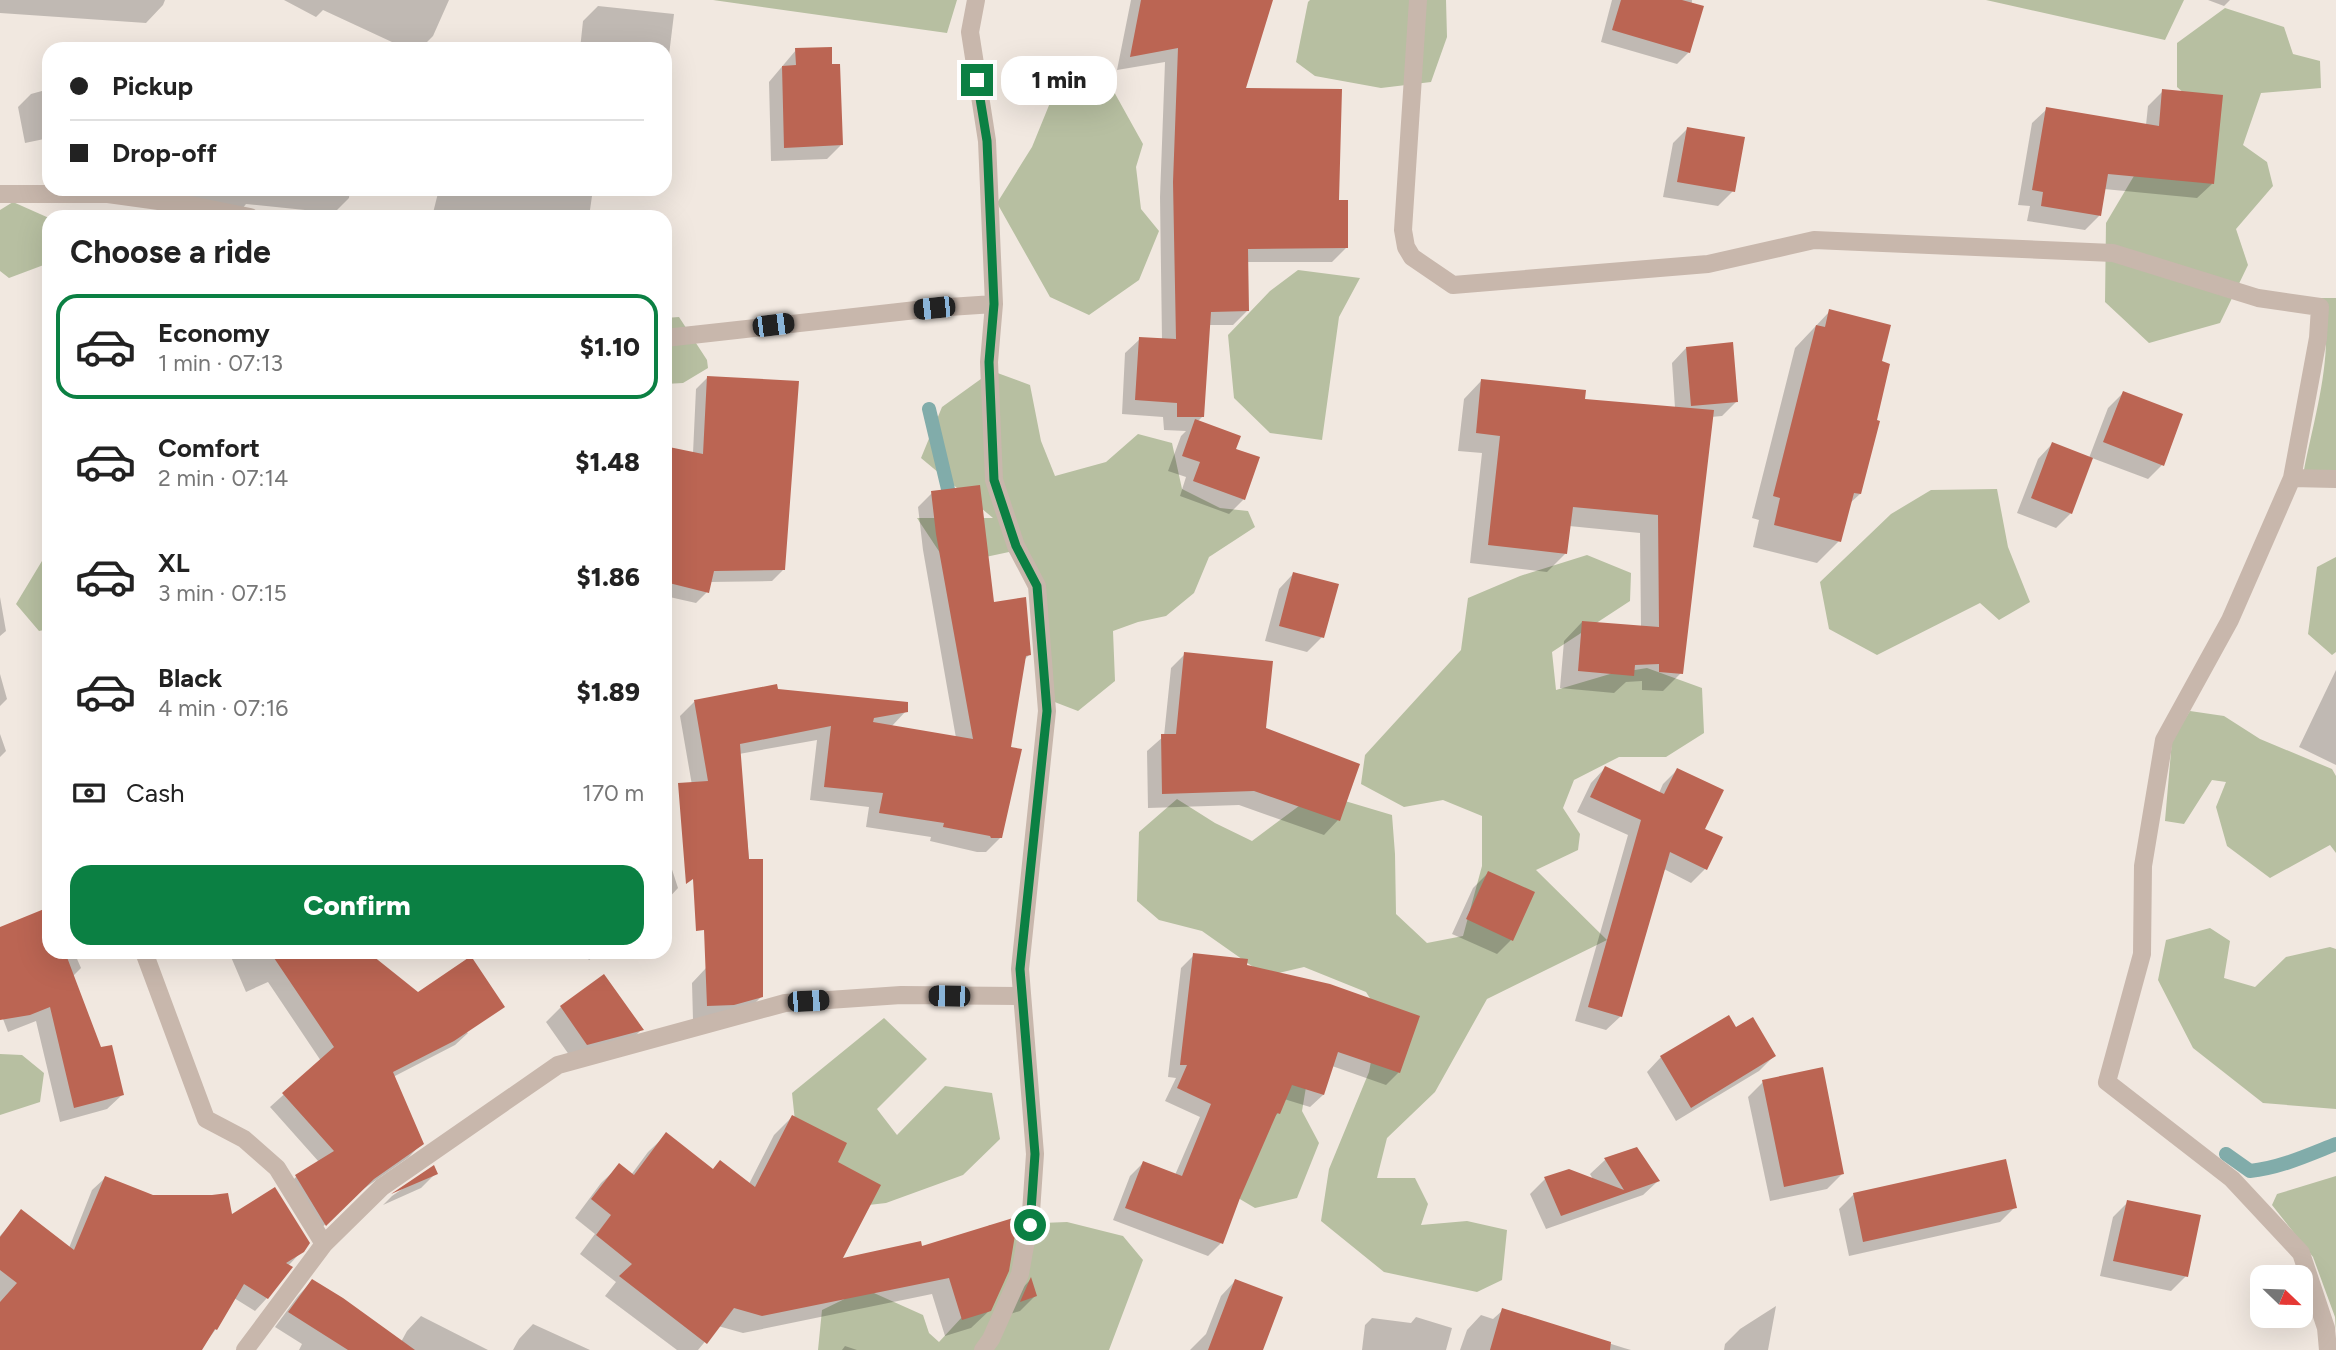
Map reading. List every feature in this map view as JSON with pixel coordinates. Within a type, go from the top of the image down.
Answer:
[{"type":"street","points":[[976,0],[970,32],[987,141],[994,304],[989,362],[994,480],[1016,546],[1037,586],[1047,711],[1021,956],[1021,996],[1035,1154],[1030,1225],[1020,1274],[991,1339],[983,1350]]},
{"type":"street","points":[[1418,0],[1403,230],[1406,247],[1412,257],[1453,285],[1709,264],[1814,240],[2113,253],[2258,298],[2320,307],[2318,338],[2292,478],[2230,620],[2164,740],[2143,866],[2142,954],[2107,1082],[2232,1179],[2301,1253],[2326,1328],[2328,1350]]},
{"type":"street","points":[[0,194],[42,194]]},
{"type":"street","points":[[122,196],[215,210]]},
{"type":"street","points":[[672,337],[934,308],[994,304]]},
{"type":"street","points":[[2292,478],[2336,479]]},
{"type":"street","points":[[147,959],[206,1119],[244,1139],[277,1168],[324,1244]]},
{"type":"street","points":[[245,1350],[324,1244],[382,1186],[558,1065],[785,1003],[901,995],[1021,996]]},
{"type":"green space","points":[[713,0],[957,0],[947,33]]},
{"type":"green space","points":[[1310,0],[1446,0],[1447,37],[1431,82],[1381,88],[1315,76],[1296,62]]},
{"type":"green space","points":[[1986,0],[2184,0],[2165,40]]},
{"type":"green space","points":[[2225,8],[2284,27],[2293,54],[2320,61],[2321,88],[2261,93],[2243,145],[2267,162],[2273,186],[2236,229],[2248,265],[2220,323],[2149,343],[2105,302],[2106,223],[2144,159],[2215,120],[2177,87],[2177,43]]},
{"type":"green space","points":[[1113,90],[1143,144],[1136,167],[1141,209],[1159,231],[1139,280],[1089,315],[1050,297],[997,203],[1032,147],[1054,93]]},
{"type":"green space","points":[[13,202],[42,215],[42,266],[9,278],[0,271],[0,210]]},
{"type":"green space","points":[[1298,270],[1360,278],[1339,317],[1322,440],[1270,433],[1234,398],[1228,335],[1270,291]]},
{"type":"green space","points":[[2321,298],[2336,298],[2336,471],[2304,470],[2325,361],[2325,318]]},
{"type":"green space","points":[[679,317],[707,360],[708,368],[683,383],[672,384],[672,318]]},
{"type":"green space","points":[[992,371],[1030,385],[1041,441],[1055,476],[1106,462],[1138,434],[1172,443],[1182,489],[1220,508],[1248,511],[1255,527],[1209,557],[1194,593],[1166,616],[1113,631],[1115,681],[1078,711],[1052,701],[1032,567],[1009,552],[948,565],[917,518],[993,518],[921,458],[942,407]]},
{"type":"green space","points":[[1997,489],[2008,547],[2030,602],[1999,620],[1980,603],[1877,655],[1829,629],[1820,582],[1891,514],[1931,490]]},
{"type":"green space","points":[[1587,555],[1631,573],[1630,601],[1552,652],[1556,690],[1610,674],[1647,668],[1702,688],[1704,733],[1666,757],[1619,757],[1574,780],[1563,808],[1580,834],[1578,850],[1536,870],[1607,940],[1487,999],[1435,1092],[1387,1138],[1377,1178],[1415,1178],[1428,1204],[1421,1225],[1467,1221],[1507,1230],[1502,1280],[1477,1292],[1384,1272],[1321,1221],[1329,1169],[1369,1072],[1380,1014],[1366,992],[1304,967],[1266,976],[1202,931],[1159,920],[1137,901],[1139,832],[1177,799],[1215,823],[1252,841],[1299,806],[1345,801],[1392,815],[1396,914],[1427,943],[1463,936],[1482,866],[1482,816],[1443,800],[1404,807],[1361,784],[1365,755],[1461,650],[1468,598],[1520,576]]},
{"type":"green space","points":[[2336,557],[2336,652],[2332,655],[2308,634],[2317,567]]},
{"type":"green space","points":[[42,561],[42,630],[39,631],[16,604]]},
{"type":"green space","points":[[2190,711],[2224,716],[2260,739],[2332,769],[2336,776],[2336,853],[2330,845],[2270,878],[2227,846],[2216,807],[2226,782],[2212,780],[2184,824],[2165,821],[2172,740]]},
{"type":"green space","points":[[2210,928],[2230,941],[2224,978],[2255,987],[2286,957],[2330,947],[2336,949],[2336,1109],[2263,1103],[2193,1048],[2158,980],[2166,940]]},
{"type":"green space","points":[[884,1018],[927,1059],[877,1109],[897,1135],[945,1086],[992,1093],[1000,1139],[963,1175],[886,1203],[825,1210],[797,1140],[792,1093]]},
{"type":"green space","points":[[0,1054],[22,1055],[44,1073],[40,1102],[0,1115]]},
{"type":"green space","points":[[1309,1069],[1302,1111],[1319,1143],[1297,1198],[1255,1208],[1201,1176],[1203,1149]]},
{"type":"green space","points":[[2336,1176],[2336,1331],[2335,1317],[2313,1257],[2272,1205],[2277,1194]]},
{"type":"green space","points":[[1067,1222],[1123,1236],[1143,1260],[1109,1350],[818,1350],[822,1310],[865,1289],[923,1315],[929,1333],[939,1342],[963,1316],[970,1271],[989,1225]]},
{"type":"building","points":[[1141,0],[1273,0],[1246,88],[1342,89],[1339,200],[1348,200],[1348,248],[1248,249],[1249,311],[1211,312],[1204,417],[1177,417],[1177,403],[1135,400],[1139,337],[1176,339],[1173,182],[1178,48],[1130,57]]},
{"type":"building","points":[[1621,0],[1682,0],[1704,6],[1690,53],[1612,30]]},
{"type":"building","points":[[832,47],[832,64],[840,64],[843,145],[784,148],[782,66],[796,65],[795,48]]},
{"type":"building","points":[[2162,89],[2223,95],[2214,184],[2108,174],[2101,216],[2041,206],[2043,192],[2032,190],[2046,107],[2159,126]]},
{"type":"building","points":[[1687,127],[1745,137],[1735,192],[1677,182]]},
{"type":"building","points":[[1829,309],[1891,325],[1882,361],[1890,364],[1877,420],[1880,421],[1861,494],[1854,493],[1841,542],[1774,525],[1780,498],[1773,496],[1816,325],[1825,327]]},
{"type":"building","points":[[1733,342],[1738,402],[1691,406],[1686,347]]},
{"type":"building","points":[[707,376],[799,381],[785,570],[714,571],[709,593],[672,584],[672,448],[703,454]]},
{"type":"building","points":[[1481,379],[1586,390],[1585,399],[1714,410],[1683,674],[1659,672],[1659,664],[1635,665],[1634,676],[1578,671],[1582,621],[1659,627],[1658,515],[1573,507],[1567,554],[1488,545],[1500,436],[1476,433]]},
{"type":"building","points":[[2123,391],[2183,414],[2164,466],[2103,442]]},
{"type":"building","points":[[1195,419],[1241,436],[1236,449],[1260,457],[1245,500],[1193,481],[1200,462],[1182,456]]},
{"type":"building","points":[[2052,442],[2093,458],[2072,514],[2031,498]]},
{"type":"building","points":[[980,485],[994,602],[1026,597],[1031,655],[1026,656],[1011,747],[1022,749],[1002,838],[943,827],[944,823],[879,813],[883,793],[824,787],[831,726],[740,744],[749,859],[763,859],[763,997],[734,1005],[707,1006],[704,930],[696,931],[693,879],[686,884],[678,783],[708,781],[694,700],[777,684],[778,689],[908,702],[908,712],[874,718],[873,722],[973,739],[936,534],[931,491]]},
{"type":"building","points":[[1293,572],[1339,584],[1324,638],[1279,626]]},
{"type":"building","points":[[1184,652],[1273,661],[1266,728],[1360,764],[1340,821],[1254,791],[1162,794],[1161,734],[1176,734]]},
{"type":"building","points":[[1605,766],[1664,794],[1677,768],[1724,790],[1705,829],[1723,837],[1707,870],[1670,852],[1622,1017],[1588,1007],[1641,820],[1590,797]]},
{"type":"building","points":[[1488,871],[1535,892],[1513,941],[1466,919]]},
{"type":"building","points":[[42,910],[42,959],[68,959],[101,1047],[112,1045],[124,1095],[74,1108],[50,1007],[30,1015],[0,1020],[0,927]]},
{"type":"building","points":[[1193,953],[1248,959],[1247,965],[1330,984],[1420,1016],[1400,1073],[1338,1052],[1324,1095],[1292,1085],[1240,1198],[1223,1244],[1125,1208],[1143,1161],[1182,1176],[1211,1104],[1177,1088],[1187,1065],[1180,1065]]},
{"type":"building","points":[[275,959],[377,959],[418,992],[467,959],[473,959],[505,1007],[454,1041],[393,1072],[424,1144],[374,1179],[326,1226],[295,1175],[334,1151],[282,1093],[334,1047]]},
{"type":"building","points":[[604,974],[644,1030],[587,1045],[560,1006]]},
{"type":"building","points":[[1729,1015],[1736,1027],[1753,1017],[1776,1056],[1691,1108],[1660,1056]]},
{"type":"building","points":[[1823,1067],[1844,1174],[1784,1187],[1762,1080]]},
{"type":"building","points":[[792,1115],[847,1143],[838,1162],[881,1185],[843,1258],[921,1241],[922,1246],[1013,1218],[1016,1229],[1009,1271],[991,1311],[962,1320],[949,1278],[762,1316],[734,1308],[707,1344],[619,1276],[632,1264],[596,1235],[611,1215],[591,1199],[619,1163],[634,1175],[666,1132],[713,1169],[720,1160],[755,1187]]},
{"type":"building","points":[[1637,1147],[1660,1181],[1561,1216],[1544,1177],[1569,1169],[1624,1190],[1604,1158]]},
{"type":"building","points":[[2006,1159],[2017,1208],[1863,1242],[1853,1193]]},
{"type":"building","points":[[434,1165],[438,1174],[391,1194]]},
{"type":"building","points":[[105,1176],[153,1195],[228,1193],[232,1214],[275,1187],[310,1243],[304,1252],[286,1263],[293,1267],[268,1299],[244,1284],[202,1350],[0,1350],[0,1302],[17,1283],[0,1270],[0,1237],[21,1209],[74,1250]]},
{"type":"building","points":[[2127,1200],[2201,1215],[2188,1277],[2113,1261]]},
{"type":"building","points":[[1031,1277],[1037,1296],[1020,1302],[1030,1279]]},
{"type":"building","points":[[312,1279],[415,1350],[348,1350],[288,1312]]},
{"type":"building","points":[[1235,1279],[1283,1297],[1263,1350],[1208,1350]]},
{"type":"building","points":[[1502,1308],[1611,1342],[1610,1350],[1490,1350]]},
{"type":"waterway","points":[[929,409],[952,506]]},
{"type":"waterway","points":[[2226,1154],[2250,1171],[2283,1164],[2336,1144]]},
{"type":"route","points":[[977,80],[987,141],[994,304],[989,362],[994,480],[1016,546],[1037,586],[1047,711],[1020,969],[1035,1154],[1030,1225]]}]
